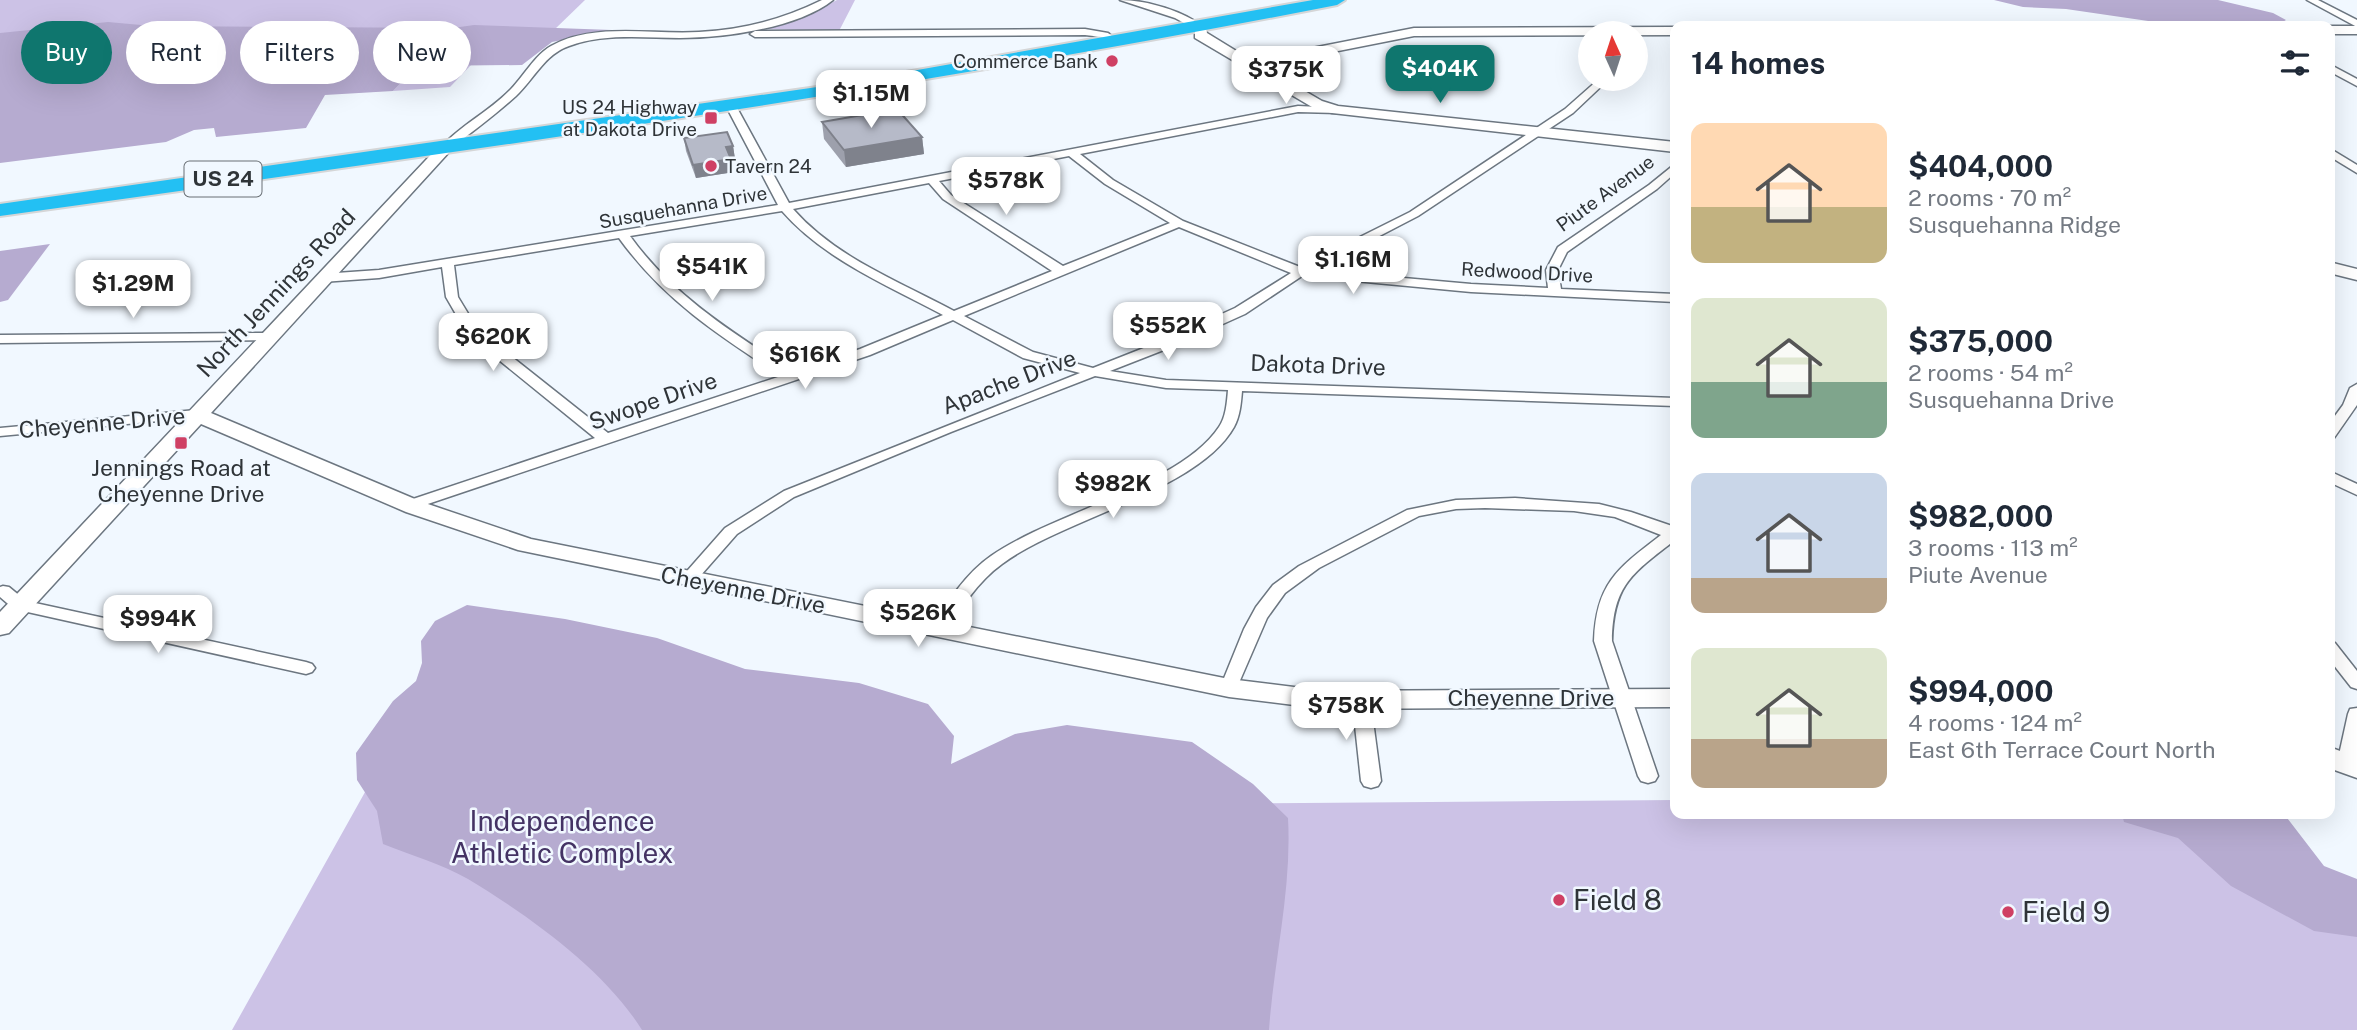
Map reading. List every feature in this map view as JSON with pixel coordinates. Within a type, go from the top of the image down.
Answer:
[{"type":"highway","name":"US 24","points":[[0,210],[731,106],[1115,43],[1337,0]]},
{"type":"street","points":[[700,35],[773,23],[829,0]]},
{"type":"street","points":[[1128,2],[1162,0]]},
{"type":"street","points":[[2311,0],[2357,24]]},
{"type":"street","points":[[1128,2],[1178,16],[1200,28],[1216,32],[1242,47],[1257,62],[1317,104],[1337,110],[1670,146]]},
{"type":"street","points":[[1200,28],[1200,35],[1257,62],[1406,33],[1578,32]]},
{"type":"street","points":[[2335,30],[2357,30]]},
{"type":"street","points":[[1648,32],[1670,31]]},
{"type":"street","points":[[446,148],[513,93],[552,49],[605,36],[1085,32],[1105,36],[1115,43]]},
{"type":"street","points":[[1227,50],[1242,47]]},
{"type":"street","points":[[2335,70],[2357,83]]},
{"type":"street","name":"Apache Drive","points":[[688,579],[732,531],[789,494],[1168,343],[1240,311],[1300,272],[1415,214],[1538,133],[1591,91]]},
{"type":"street","name":"Dakota Drive","points":[[731,106],[785,207],[806,231],[834,252],[1028,355],[1094,372],[1166,384],[1670,402]]},
{"type":"street","name":"Susquehanna Drive","points":[[322,278],[379,274],[785,207],[1298,109],[1337,110]]},
{"type":"street","name":"North Jennings Road","points":[[0,627],[267,337],[446,148]]},
{"type":"street","name":"Redwood Drive","points":[[1073,154],[1108,182],[1179,223],[1300,272],[1354,279],[1670,298]]},
{"type":"street","points":[[2335,155],[2357,170]]},
{"type":"street","name":"Piute Avenue","points":[[1555,292],[1552,270],[1562,250],[1653,187],[1670,172]]},
{"type":"street","points":[[932,180],[947,197],[1063,272]]},
{"type":"street","name":"Swope Drive","points":[[410,506],[792,377],[954,317],[1179,223]]},
{"type":"street","points":[[623,235],[643,266],[669,292],[792,377]]},
{"type":"street","points":[[449,263],[452,296],[473,332],[606,439]]},
{"type":"street","points":[[2335,269],[2357,275]]},
{"type":"street","points":[[0,339],[267,337]]},
{"type":"street","points":[[939,630],[976,577],[1012,548],[1169,474],[1202,454],[1228,425],[1236,387]]},
{"type":"street","points":[[2335,426],[2350,405],[2357,388]]},
{"type":"street","name":"Cheyenne Drive","points":[[0,432],[196,414],[410,506],[526,545],[1282,697],[1670,698]]},
{"type":"street","points":[[2335,479],[2357,490]]},
{"type":"street","points":[[1229,688],[1256,624],[1272,597],[1285,584],[1305,569],[1413,513],[1438,507],[1480,503],[1600,510],[1625,515],[1670,532]]},
{"type":"street","points":[[1648,776],[1603,641],[1604,607],[1610,591],[1623,572],[1670,536]]},
{"type":"street","points":[[3,591],[20,605],[306,668]]},
{"type":"street","points":[[2335,655],[2357,683]]},
{"type":"street","points":[[1361,698],[1371,781]]},
{"type":"street","points":[[2345,763],[2357,714]]},
{"type":"green space","points":[[0,0],[585,0],[554,30],[471,30],[471,21],[373,21],[373,31],[359,31],[359,21],[240,21],[240,32],[226,32],[226,21],[126,21],[126,32],[112,32],[112,21],[21,21],[21,33],[0,33]]},
{"type":"green space","points":[[837,0],[855,0],[839,31],[761,29],[804,17]]},
{"type":"green space","points":[[1994,0],[2218,0],[2273,13],[2286,20],[2148,21],[2066,9],[2023,7]]},
{"type":"green space","points":[[112,22],[126,24],[126,84],[226,84],[226,26],[240,27],[240,84],[359,84],[359,27],[373,27],[373,84],[400,84],[393,91],[325,95],[306,128],[216,137],[214,128],[194,130],[166,142],[0,163],[0,33],[21,31],[21,84],[112,84]]},
{"type":"green space","points":[[471,25],[612,30],[552,42],[522,65],[471,65]]},
{"type":"green space","points":[[400,84],[453,84],[450,87],[393,91]]},
{"type":"green space","points":[[50,244],[8,300],[0,302],[0,251]]},
{"type":"green space","points":[[467,605],[565,619],[657,638],[745,669],[859,683],[928,704],[954,736],[951,764],[1015,734],[1067,725],[1192,742],[1253,784],[1288,818],[1285,898],[1269,1030],[642,1030],[607,986],[564,945],[540,927],[468,879],[383,844],[377,811],[357,780],[356,753],[393,701],[416,681],[422,663],[421,641],[435,621]]},
{"type":"green space","name":"Independence Athletic Complex","points":[[464,615],[917,806],[1670,800],[1670,819],[2264,819],[2357,904],[2357,1030],[232,1030]]},
{"type":"green space","points":[[2123,819],[2288,819],[2324,866],[2357,879],[2357,937],[2314,931],[2231,886],[2178,838],[2124,822]]},
{"type":"building","points":[[897,109],[922,137],[844,150],[822,122]]},
{"type":"building","points":[[727,132],[733,146],[726,147],[731,159],[693,165],[684,138]]},
{"type":"place","name":"Commerce Bank","points":[[1112,61]]},
{"type":"place","name":"US 24 Highway at Dakota Drive","points":[[711,118]]},
{"type":"place","name":"Tavern 24","points":[[711,166]]},
{"type":"place","name":"Jennings Road at Cheyenne Drive","points":[[181,443]]},
{"type":"place","name":"Field 8","points":[[1559,900]]},
{"type":"place","name":"Field 9","points":[[2008,912]]}]
